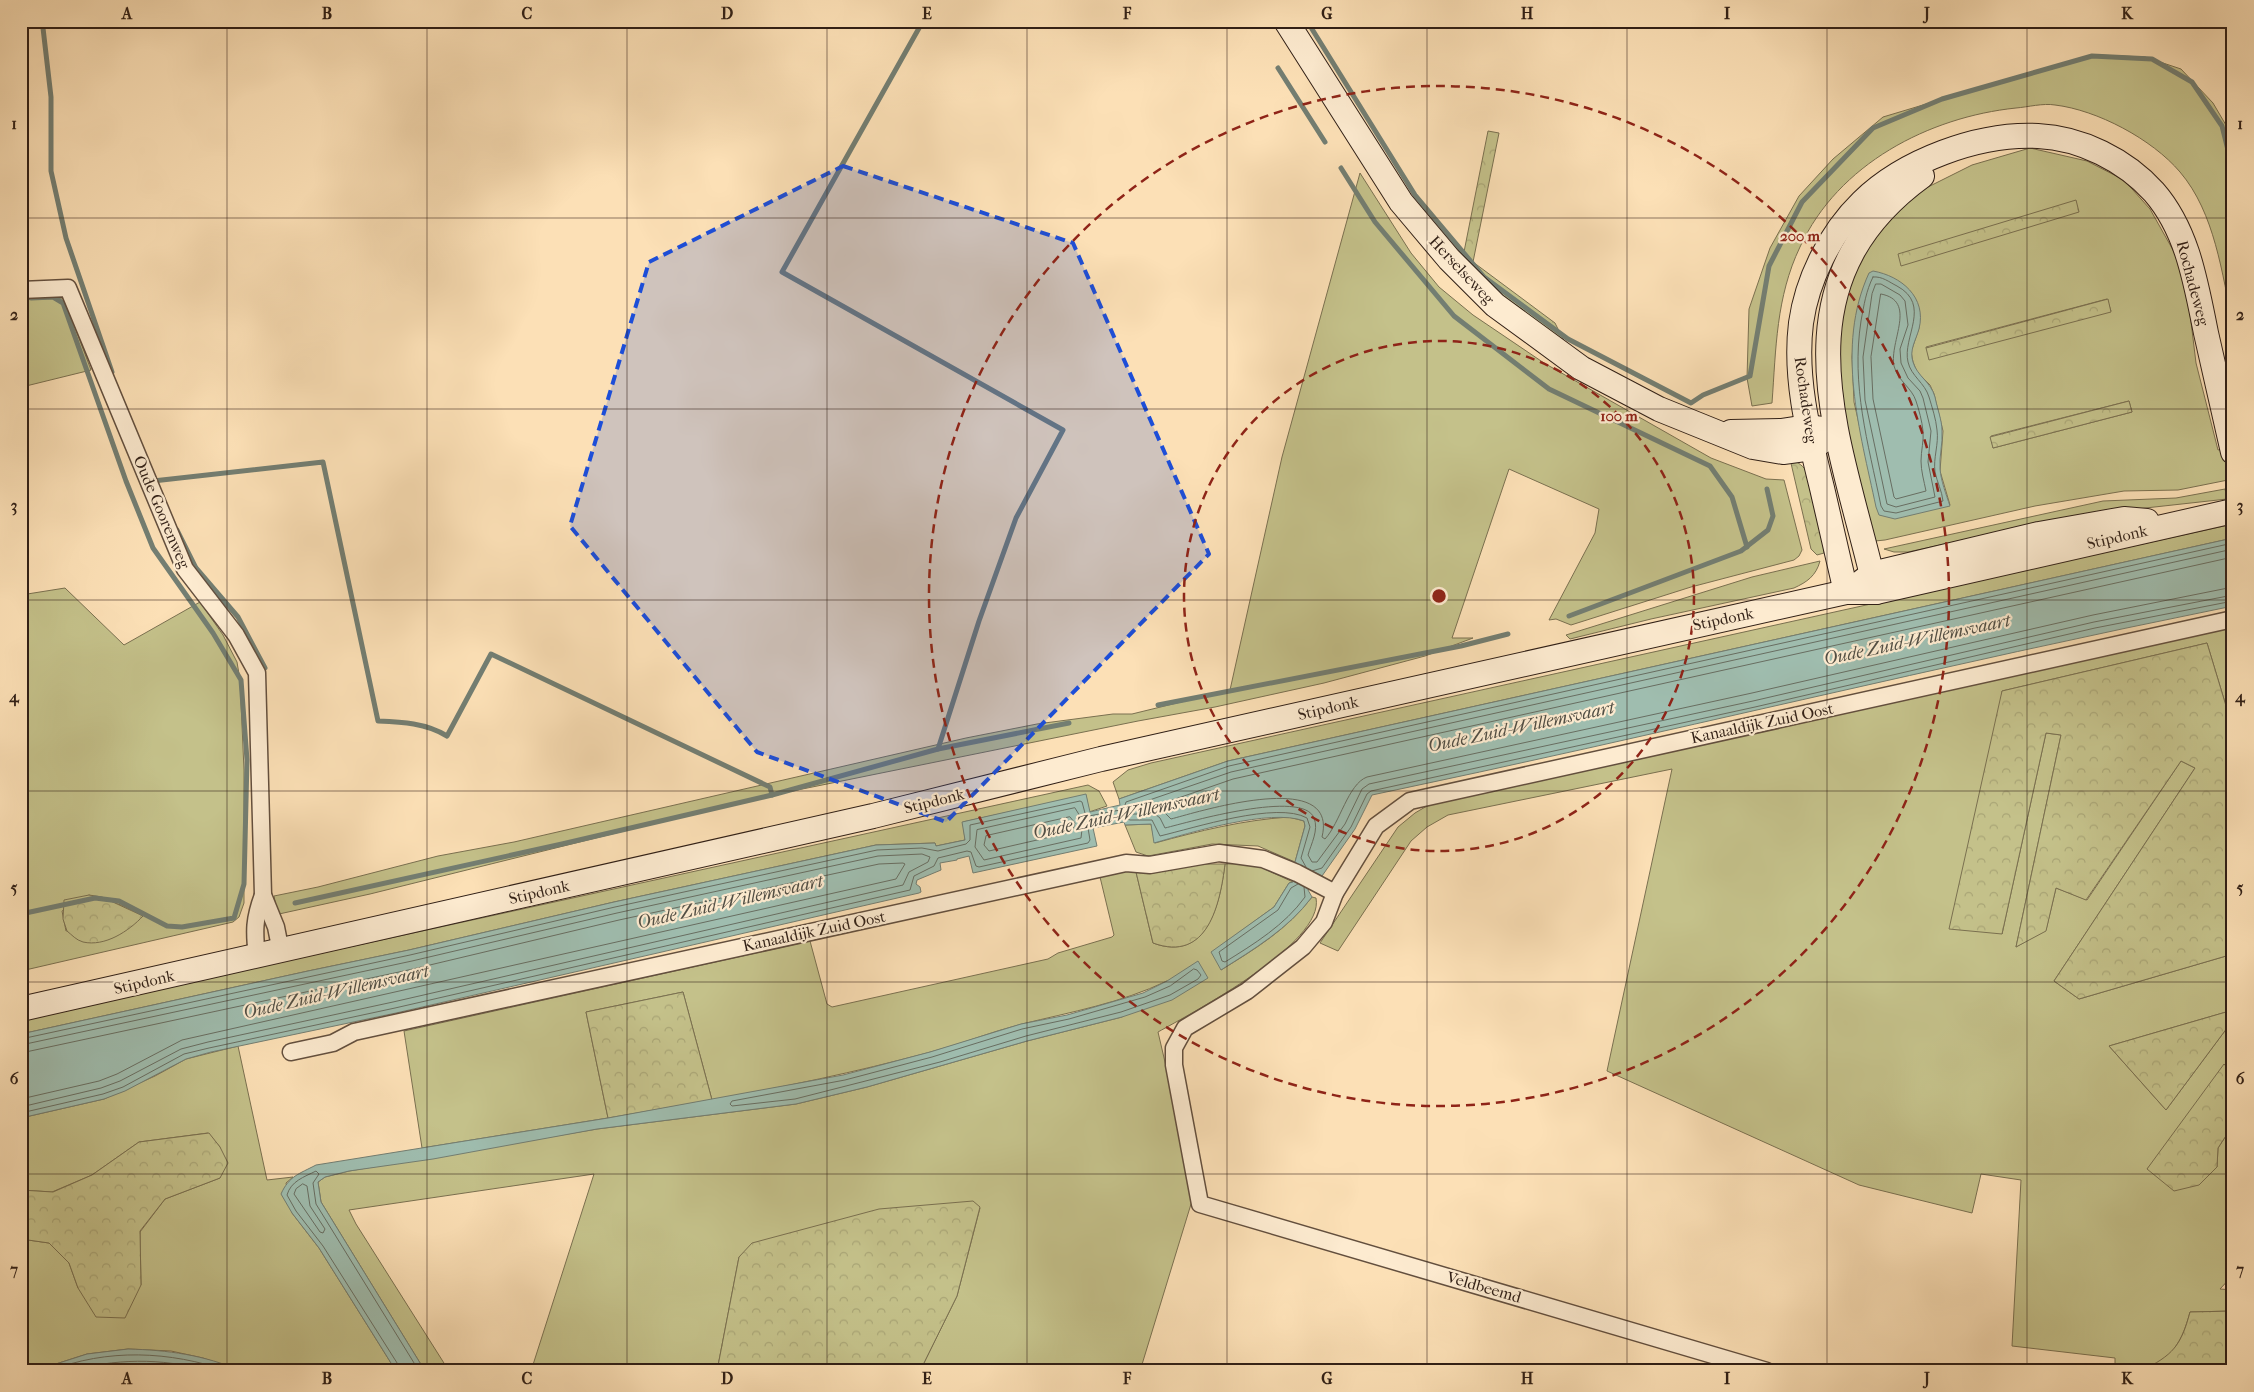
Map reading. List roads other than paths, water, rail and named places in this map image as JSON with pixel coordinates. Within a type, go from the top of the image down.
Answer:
[{"type":"main road","name":"Herselseweg","points":[[1286,21],[1401,202],[1449,259],[1495,305],[1581,368],[1659,409],[1717,432],[1768,450],[1783,452],[1810,438],[1836,432]]},
{"type":"main road","name":"Rochadeweg","points":[[1846,592],[1810,438],[1799,366],[1802,321],[1812,281],[1827,249],[1861,203],[1897,175],[1937,154],[2008,137],[2037,136],[2072,142],[2102,152],[2153,192],[2176,225],[2191,262],[2233,452]]},
{"type":"main road","name":"Rochadeweg","points":[[1874,583],[1836,432],[1829,383],[1827,344],[1829,320],[1848,260],[1868,227],[1893,199],[1924,175],[1977,143]]},
{"type":"main road","name":"Stipdonk","points":[[21,1010],[874,816],[1101,759],[1846,592],[1874,583],[2182,523],[2233,511]]},
{"type":"street","name":"Oude Goorenweg","points":[[21,290],[68,288],[185,569],[236,635],[257,673],[263,895],[276,927],[281,952]]},
{"type":"street","name":"Kanaaldijk Zuid Oost","points":[[1200,1204],[1174,1065],[1174,1048],[1184,1028],[1247,991],[1303,947],[1324,922],[1335,893],[1376,826],[1410,801],[2233,619]]},
{"type":"street","name":"Kanaaldijk Zuid Oost","points":[[291,1052],[333,1044],[354,1032],[1126,863],[1150,865],[1219,853],[1263,859],[1297,873],[1335,893]]},
{"type":"street","name":"Oude Goorenweg","points":[[257,957],[254,932],[256,915],[263,895]]},
{"type":"street","name":"Veldbeemd","points":[[1200,1204],[1767,1371]]},
{"type":"water","points":[[1873,271],[1902,283],[1910,290],[1919,307],[1919,329],[1912,349],[1912,358],[1915,367],[1935,397],[1942,427],[1941,474],[1950,506],[1895,519],[1879,515],[1876,507],[1863,449],[1854,389],[1852,360],[1854,330],[1859,301],[1869,273]]},
{"type":"water","name":"Oude Zuid-Willemsvaart","points":[[2233,538],[2233,606],[2125,628],[1372,795],[1355,829],[1322,876],[1316,873],[1308,890],[1312,897],[1303,908],[1270,938],[1221,970],[1211,952],[1274,907],[1289,883],[1293,882],[1301,866],[1295,862],[1305,826],[1304,821],[1290,818],[1272,818],[1230,823],[1154,843],[1151,824],[1125,825],[1124,822],[1093,828],[1097,846],[973,873],[969,856],[940,863],[941,870],[917,880],[916,884],[920,887],[921,892],[919,893],[396,1013],[211,1052],[186,1059],[125,1091],[104,1099],[21,1118],[21,1034],[409,950],[614,902],[876,845],[935,843],[936,846],[965,840],[962,822],[1086,794],[1090,812],[1120,805],[1119,799],[1228,761]]},
{"type":"water","points":[[1198,961],[1208,978],[1172,1000],[1122,1017],[1027,1041],[867,1087],[796,1104],[597,1129],[433,1159],[349,1171],[325,1177],[318,1182],[321,1202],[425,1371],[396,1371],[319,1248],[292,1213],[281,1194],[291,1179],[316,1165],[608,1118],[843,1075],[930,1052],[1021,1024],[1067,1015],[1143,993],[1167,981]]},
{"type":"water","points":[[128,1349],[186,1354],[214,1361],[241,1371],[34,1371],[87,1354]]},
{"type":"waterway","points":[[40,21],[43,28],[51,97],[51,171],[66,238],[112,372]]},
{"type":"waterway","points":[[923,21],[782,272],[1063,430],[1016,518],[979,621],[938,749]]},
{"type":"waterway","points":[[1307,21],[1415,195],[1484,277],[1568,339],[1691,403],[1703,395],[1750,376],[1769,266],[1802,202],[1873,128],[1942,99],[2092,56],[2152,59],[2192,82],[2222,126],[2233,170]]},
{"type":"waterway","points":[[1278,68],[1325,142]]},
{"type":"waterway","points":[[1341,168],[1375,222],[1454,316],[1549,389],[1710,466],[1732,497],[1747,547]]},
{"type":"waterway","points":[[21,914],[95,898],[119,901],[167,926],[182,927],[234,918],[244,884],[247,760],[241,680],[213,633],[153,548],[126,481],[63,303],[53,297],[31,298]]},
{"type":"waterway","points":[[153,481],[323,462],[378,721],[422,726],[447,736],[491,654],[770,787],[772,795],[938,749],[1069,723]]},
{"type":"waterway","points":[[1569,616],[1741,551],[1768,530],[1773,516],[1767,489]]},
{"type":"waterway","points":[[177,530],[196,568],[238,617],[265,668]]},
{"type":"waterway","points":[[1158,705],[1461,646],[1508,634]]},
{"type":"waterway","points":[[295,903],[772,795]]}]
